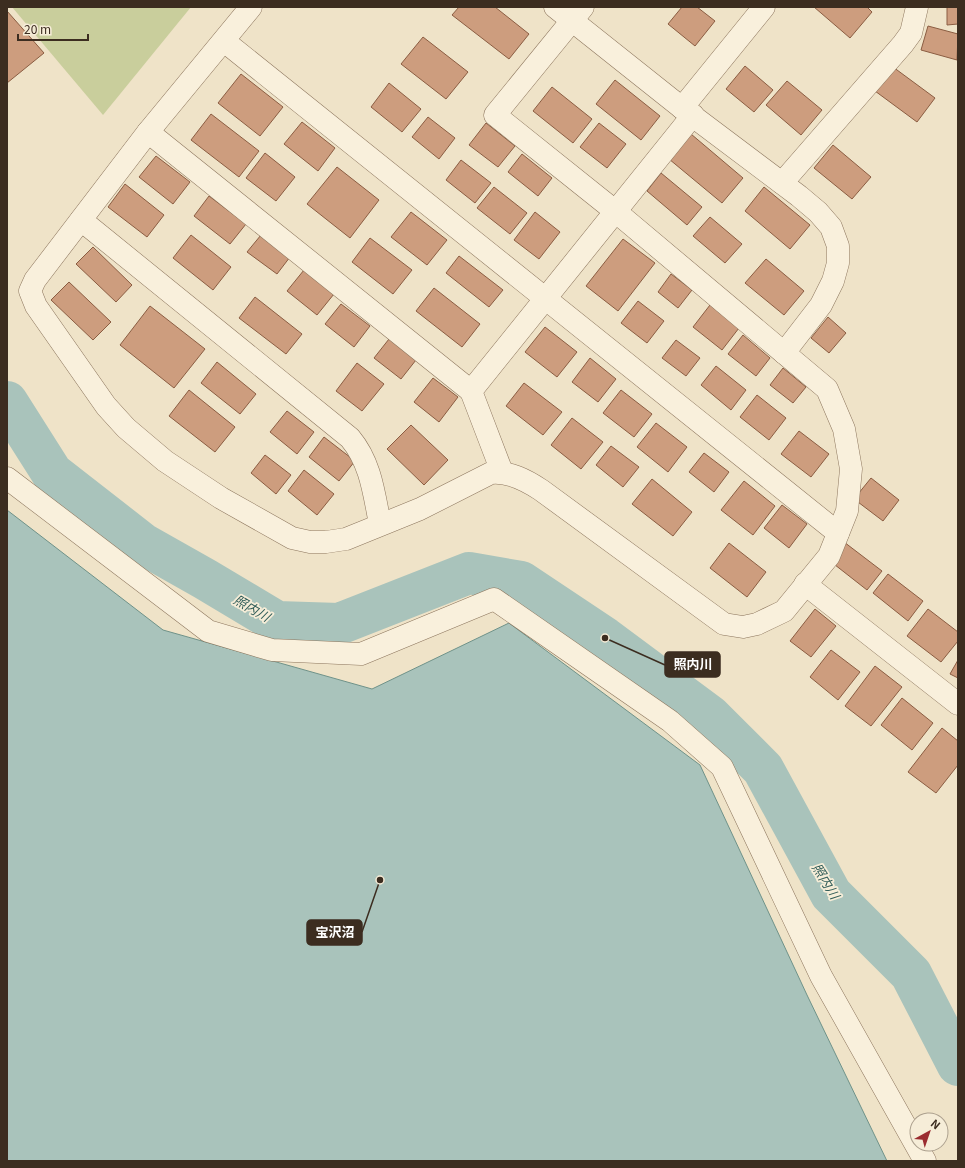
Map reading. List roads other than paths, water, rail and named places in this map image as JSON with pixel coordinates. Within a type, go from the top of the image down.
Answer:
[{"type":"street","points":[[251,7],[148,132],[35,280],[30,291],[36,306],[106,406],[126,428],[165,461],[221,498],[292,538],[310,542],[326,542],[346,539],[427,506],[491,473],[502,472],[531,483],[724,624],[743,627],[764,621],[784,611],[829,556],[847,511],[851,469],[844,429],[827,389],[615,211],[495,115],[578,14]]},
{"type":"street","points":[[555,7],[578,14],[687,111],[782,183],[818,212],[832,227],[838,252],[838,263],[833,281],[821,305],[784,353]]},
{"type":"street","points":[[471,390],[615,211],[764,7]]},
{"type":"street","points":[[782,183],[903,44],[911,33],[917,7]]},
{"type":"street","points":[[224,41],[838,533]]},
{"type":"street","points":[[148,132],[471,390],[502,472]]},
{"type":"street","points":[[81,220],[350,438],[360,449],[372,482],[380,524]]},
{"type":"street","points":[[7,478],[208,631],[272,650],[361,654],[494,599],[670,722],[722,767],[821,976],[866,1058],[911,1133],[925,1161]]},
{"type":"street","points":[[806,584],[958,704]]},
{"type":"water","points":[[7,510],[163,630],[372,689],[509,623],[700,765],[807,995],[887,1161],[7,1161]]},
{"type":"waterway","name":"照内川","points":[[7,402],[52,473],[143,544],[277,622],[339,624],[469,573],[521,582],[605,638],[710,716],[763,769],[831,894],[911,974],[958,1065]]},
{"type":"place","name":"照内川","points":[[605,638]]},
{"type":"place","name":"宝沢沼","points":[[380,880]]}]
